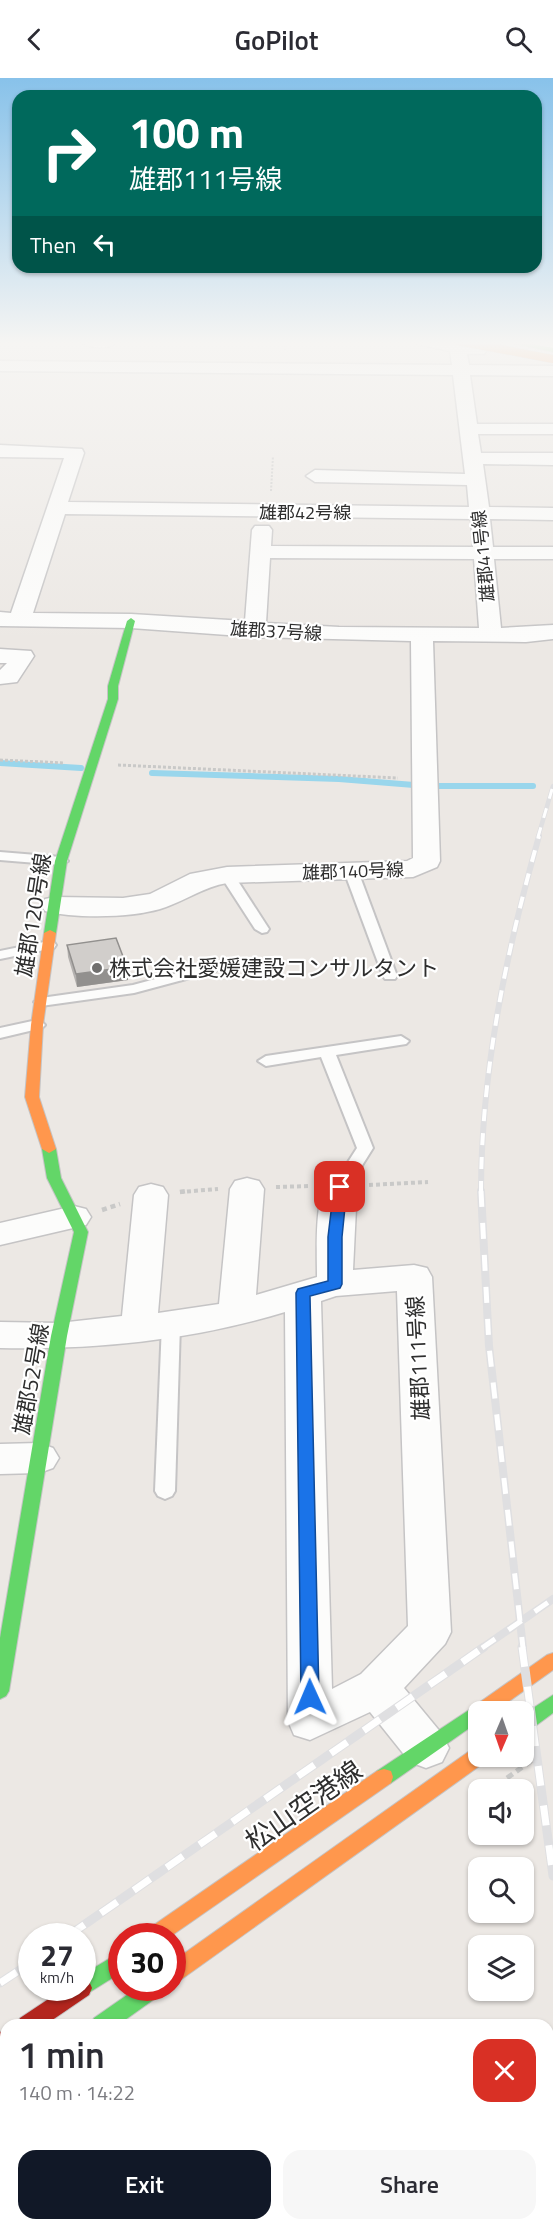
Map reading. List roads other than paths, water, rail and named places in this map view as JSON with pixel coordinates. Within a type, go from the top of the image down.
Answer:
[{"type":"street","name":"雄郡41号線","points":[[469,441],[480,514],[491,635]]},
{"type":"street","points":[[0,451],[75,453],[57,508],[10,619]]},
{"type":"street","points":[[315,476],[473,467],[553,459]]},
{"type":"street","points":[[384,460],[473,467]]},
{"type":"street","points":[[46,473],[87,486]]},
{"type":"street","name":"雄郡42号線","points":[[57,508],[553,514]]},
{"type":"street","points":[[255,630],[260,552],[264,515],[267,512]]},
{"type":"street","points":[[260,552],[553,553]]},
{"type":"street","name":"雄郡37号線","points":[[10,619],[131,621],[255,630],[422,635],[553,632]]},
{"type":"street","name":"雄郡120号線","points":[[74,1217],[54,1178],[48,1145],[32,1097],[37,1025],[56,905],[60,861],[113,699],[113,686],[131,621]]},
{"type":"street","name":"雄郡140号線","points":[[56,905],[123,906],[157,901],[200,880],[227,875],[413,869],[428,861],[422,635]]},
{"type":"street","points":[[0,656],[23,656],[9,677],[0,677]]},
{"type":"street","points":[[340,1187],[335,1237],[319,1288],[310,1721],[377,1687],[439,1762]]},
{"type":"street","points":[[236,1314],[247,1189]]},
{"type":"street","points":[[151,1195],[155,1326]]},
{"type":"street","points":[[0,1234],[74,1217]]},
{"type":"street","name":"雄郡52号線","points":[[0,1691],[8,1597],[39,1458],[59,1336],[81,1232],[74,1217]]},
{"type":"street","name":"雄郡111号線","points":[[0,1335],[59,1336],[155,1326],[236,1314],[319,1288],[414,1277],[430,1632],[377,1687]]},
{"type":"street","points":[[0,1459],[39,1458]]},
{"type":"street","name":"松山空港線","points":[[495,1701],[553,1660]]},
{"type":"street","points":[[534,1717],[553,1703]]},
{"type":"street","name":"松山空港線","points":[[186,1963],[439,1762],[468,1726]]},
{"type":"street","name":"松山空港線","points":[[176,1923],[439,1762],[468,1758]]},
{"type":"street","points":[[36,2019],[62,2001]]},
{"type":"street","points":[[109,2019],[135,2001]]},
{"type":"lane","points":[[0,856],[60,861]]},
{"type":"lane","points":[[351,871],[390,976]]},
{"type":"lane","points":[[227,875],[262,929]]},
{"type":"lane","points":[[0,955],[49,945]]},
{"type":"lane","points":[[41,1002],[134,989],[211,968]]},
{"type":"lane","points":[[0,1033],[37,1025]]},
{"type":"lane","points":[[266,1061],[401,1041]]},
{"type":"lane","points":[[327,1053],[365,1148],[340,1187]]},
{"type":"lane","points":[[155,1326],[165,1491]]},
{"type":"waterway","points":[[0,763],[81,768]]},
{"type":"waterway","points":[[152,773],[339,779],[414,785]]},
{"type":"waterway","points":[[432,786],[533,786]]},
{"type":"railway","points":[[538,837],[553,786]]},
{"type":"railway","points":[[481,1192],[485,1102],[498,1013],[516,924],[539,836]]},
{"type":"railway","points":[[481,1192],[489,1346],[520,1622]]},
{"type":"railway","points":[[520,1622],[553,1599]]},
{"type":"railway","points":[[482,1648],[520,1622]]},
{"type":"railway","points":[[520,1622],[523,1648]]},
{"type":"railway","points":[[87,1923],[484,1647]]},
{"type":"railway","points":[[522,1647],[553,1876]]},
{"type":"railway","points":[[0,1983],[18,1971]]},
{"type":"place","name":"株式会社愛媛建設コンサルタント","points":[[97,968]]}]
